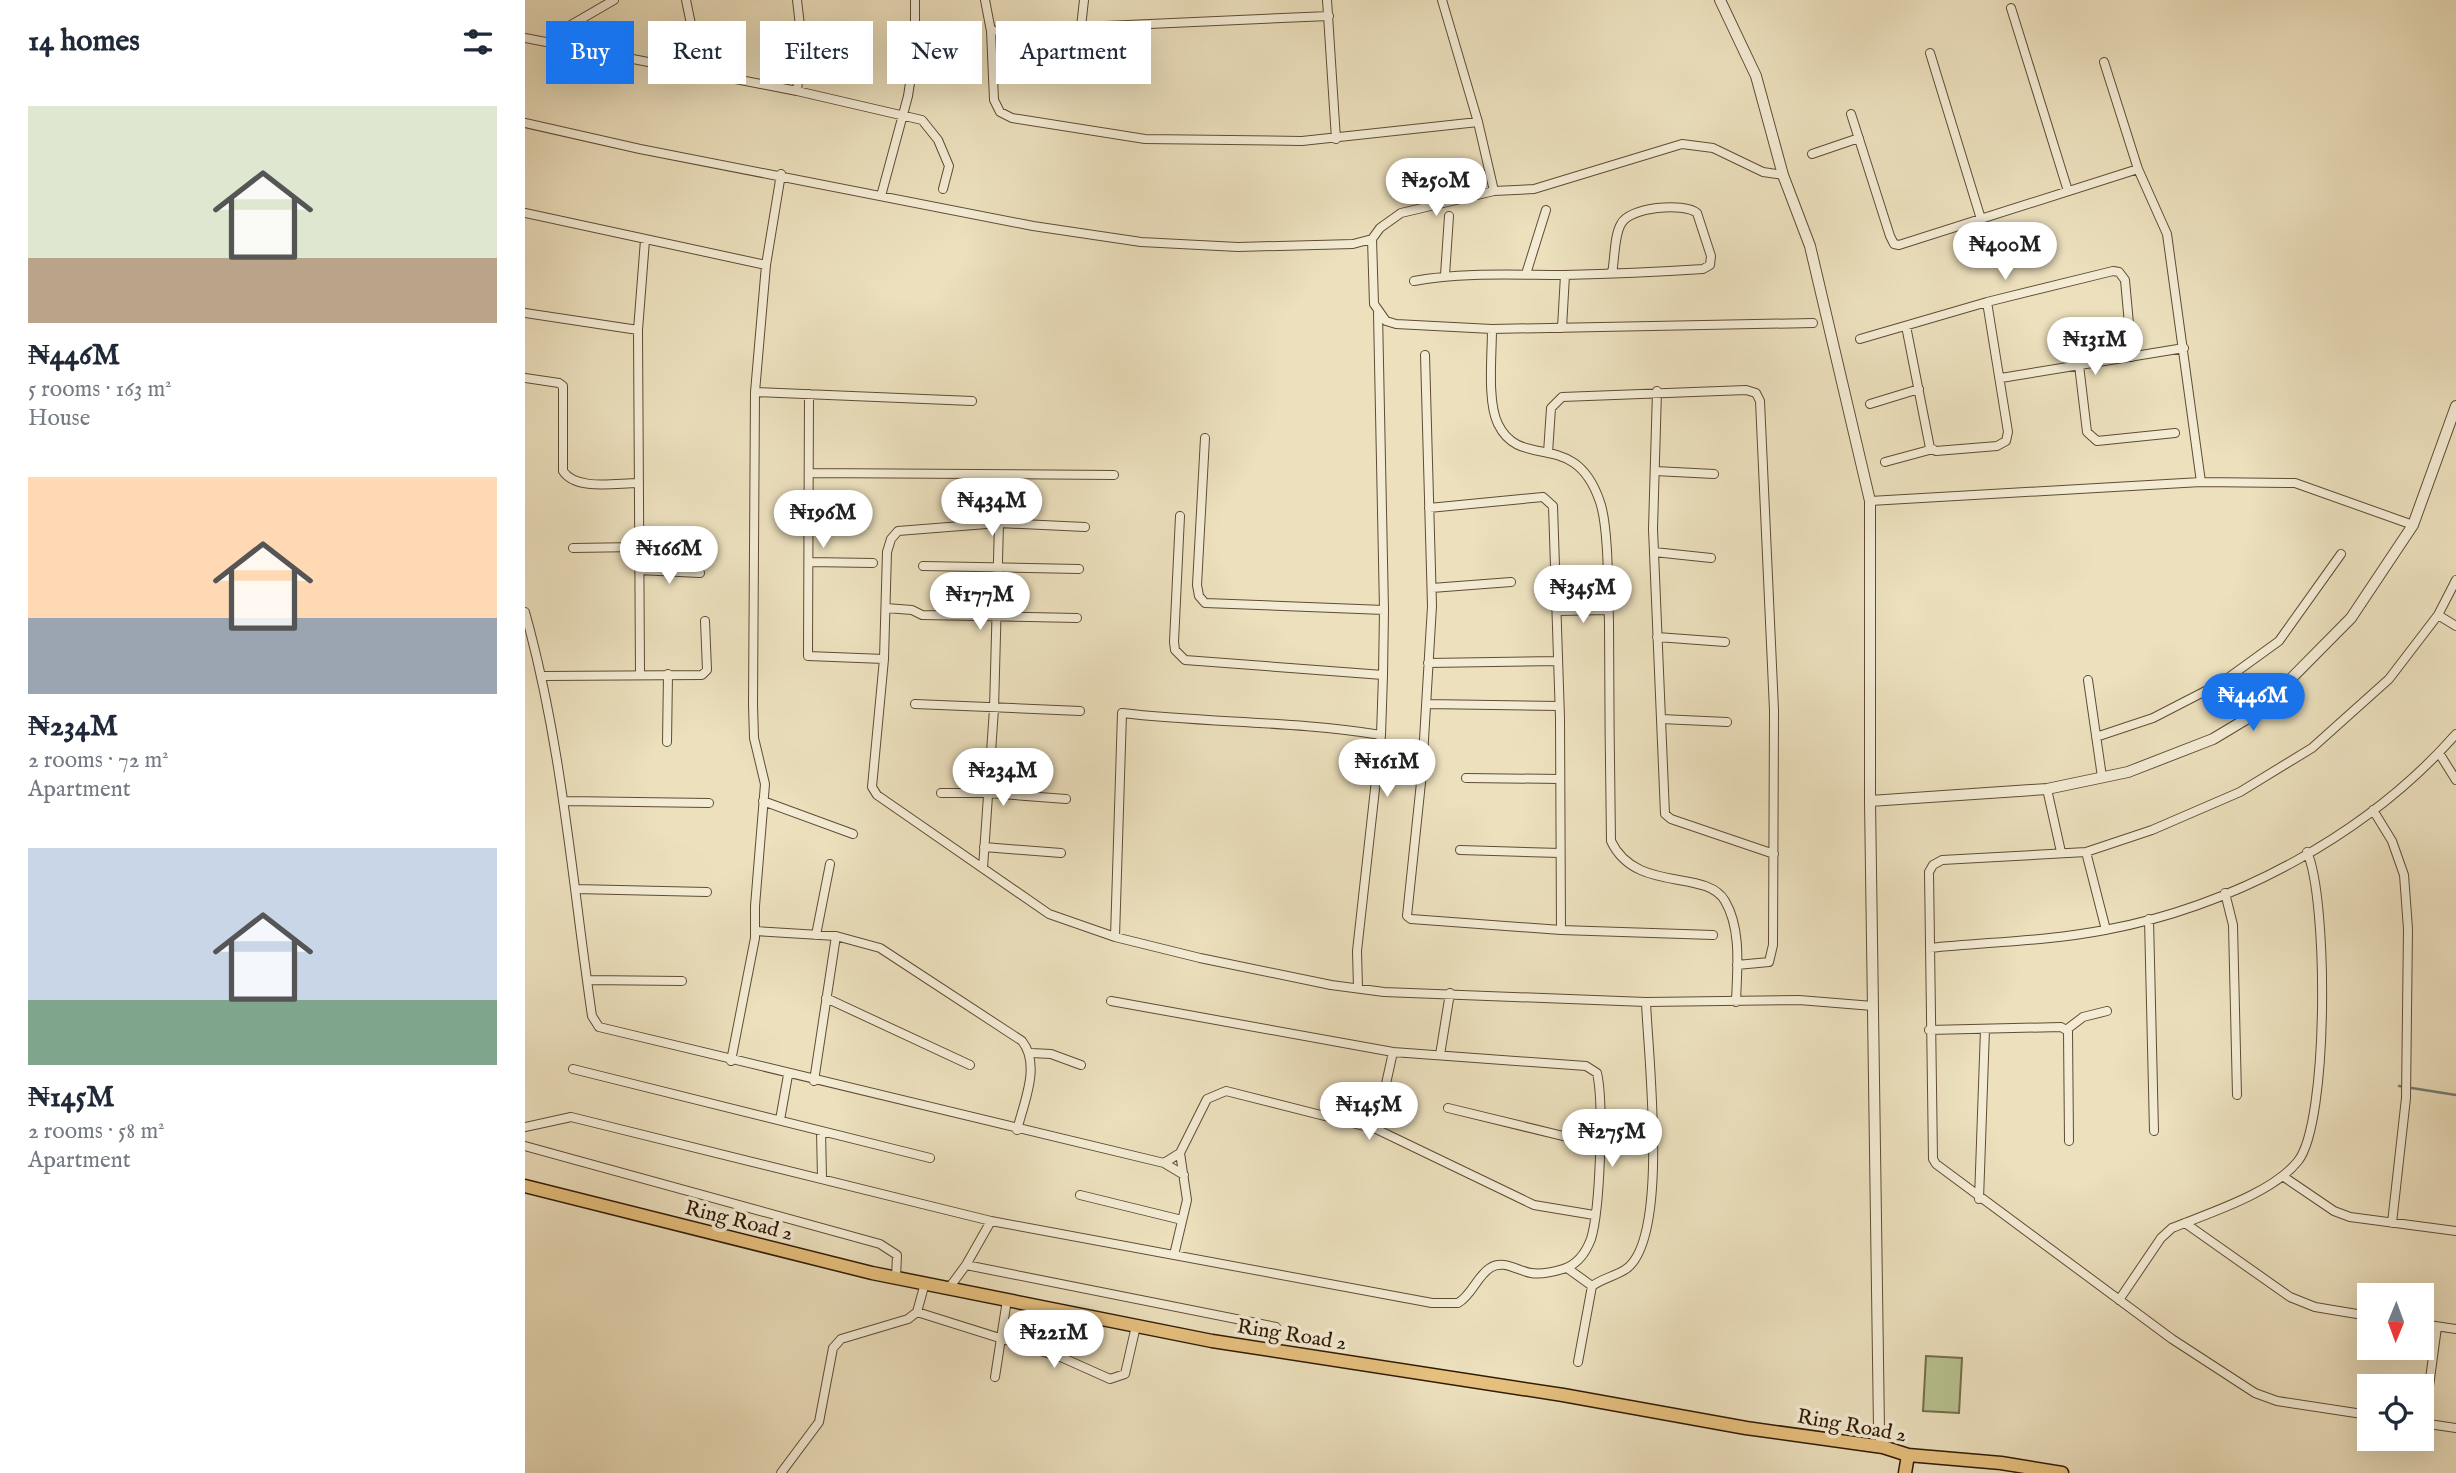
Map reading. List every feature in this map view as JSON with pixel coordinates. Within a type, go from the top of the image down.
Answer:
[{"type":"main road","name":"Ring Road 2","points":[[525,1186],[896,1278],[1136,1326],[1392,1370],[1563,1395],[1746,1428],[1884,1447],[1908,1455],[2001,1463],[2062,1473]]},
{"type":"main road","points":[[1905,1473],[1908,1455]]},
{"type":"street","points":[[578,21],[614,0]]},
{"type":"street","points":[[687,0],[690,21]]},
{"type":"street","points":[[797,0],[802,43],[797,90]]},
{"type":"street","points":[[881,195],[903,114],[915,51],[915,0]]},
{"type":"street","points":[[985,0],[991,31],[993,100],[1000,112],[1012,118],[1145,139],[1302,141],[1478,122]]},
{"type":"street","points":[[1082,21],[1084,0]]},
{"type":"street","points":[[1327,0],[1336,139]]},
{"type":"street","points":[[1442,0],[1478,122],[1494,191]]},
{"type":"street","points":[[1720,0],[1756,76],[1783,175],[1810,246],[1870,501],[1875,1278],[1879,1429],[1884,1447]]},
{"type":"street","points":[[2011,8],[2068,191]]},
{"type":"street","points":[[1151,24],[1328,16]]},
{"type":"street","points":[[991,31],[996,31]]},
{"type":"street","points":[[525,38],[546,42]]},
{"type":"street","points":[[1930,53],[1981,219]]},
{"type":"street","points":[[2104,62],[2138,169],[2167,234],[2201,482]]},
{"type":"street","points":[[746,81],[797,90],[922,120],[938,140],[949,166],[943,189]]},
{"type":"street","points":[[1851,114],[1894,244],[1899,245],[2138,169]]},
{"type":"street","points":[[525,123],[686,159],[781,174],[1033,226],[1141,242],[1238,247],[1326,247],[1372,239]]},
{"type":"street","points":[[1812,154],[1859,138]]},
{"type":"street","points":[[1783,175],[1763,172],[1713,148],[1682,144],[1534,189],[1494,191],[1401,213],[1380,228],[1372,239],[1374,304],[1386,321],[1397,324],[1492,329],[1813,323]]},
{"type":"street","points":[[731,1061],[755,930],[765,784],[754,738],[753,705],[755,392],[766,265],[781,174]]},
{"type":"street","points":[[1414,281],[1445,275],[1565,275],[1612,273],[1703,269],[1710,265],[1711,256],[1697,213],[1682,205],[1627,217],[1620,224],[1612,273]]},
{"type":"street","points":[[1526,274],[1546,210]]},
{"type":"street","points":[[525,213],[766,265]]},
{"type":"street","points":[[1445,275],[1449,216]]},
{"type":"street","points":[[640,673],[638,330],[645,240]]},
{"type":"street","points":[[1860,339],[1987,302],[2119,272],[2125,281],[2132,356]]},
{"type":"street","points":[[1562,328],[1565,275]]},
{"type":"street","points":[[1885,462],[1933,449],[1997,446],[2006,441],[2008,432],[2001,378],[1987,302]]},
{"type":"street","points":[[525,313],[638,330]]},
{"type":"street","points":[[1358,988],[1357,951],[1381,735],[1383,675],[1378,313]]},
{"type":"street","points":[[1906,326],[1933,449]]},
{"type":"street","points":[[1492,329],[1497,422],[1517,445],[1573,459],[1589,474],[1601,504],[1609,610],[1611,841],[1626,863],[1642,872],[1711,889],[1723,898],[1732,916],[1737,965],[1736,1002]]},
{"type":"street","points":[[2001,378],[2184,348]]},
{"type":"street","points":[[1425,355],[1432,588],[1426,704],[1407,916],[1411,919],[1560,930],[1713,935]]},
{"type":"street","points":[[2079,365],[2087,432],[2091,438],[2097,441],[2175,433]]},
{"type":"street","points":[[525,378],[559,383],[563,386],[563,471],[569,480],[579,483],[638,483]]},
{"type":"street","points":[[1870,404],[1919,389]]},
{"type":"street","points":[[1548,453],[1551,408],[1562,397],[1657,391],[1746,390],[1756,393],[1760,401],[1774,710],[1773,945],[1769,962],[1737,965]]},
{"type":"street","points":[[1657,391],[1654,552],[1665,814],[1671,819],[1774,854]]},
{"type":"street","points":[[755,392],[972,401]]},
{"type":"street","points":[[809,394],[808,656],[884,659]]},
{"type":"street","points":[[1870,801],[2047,789],[2102,778],[2128,772],[2213,739],[2258,712],[2351,618],[2413,525],[2456,406]]},
{"type":"street","points":[[1205,438],[1197,585],[1199,596],[1205,603],[1384,610]]},
{"type":"street","points":[[1655,471],[1714,474]]},
{"type":"street","points":[[809,474],[1114,475]]},
{"type":"street","points":[[1870,501],[2201,482],[2295,483],[2413,525]]},
{"type":"street","points":[[1429,508],[1543,497],[1553,506],[1559,706],[1560,930]]},
{"type":"street","points":[[1180,516],[1174,642],[1175,650],[1185,660],[1383,675]]},
{"type":"street","points":[[1085,527],[999,523],[898,531],[891,539],[887,552],[884,659],[872,787],[877,795],[1049,914],[1115,937],[1200,958],[1358,988],[1646,1002],[1799,1000],[1873,1006]]},
{"type":"street","points":[[983,868],[994,709],[1000,567],[999,523]]},
{"type":"street","points":[[573,548],[638,547]]},
{"type":"street","points":[[1654,552],[1711,558]]},
{"type":"street","points":[[2096,737],[2153,718],[2221,683],[2279,641],[2341,554]]},
{"type":"street","points":[[809,562],[873,563]]},
{"type":"street","points":[[923,566],[1079,569]]},
{"type":"street","points":[[639,570],[700,573]]},
{"type":"street","points":[[2357,1413],[2266,1398],[2172,1339],[1940,1170],[1933,1158],[1929,1030],[1929,872],[1933,865],[1942,860],[2086,852],[2152,830],[2240,792],[2312,748],[2389,679],[2438,615],[2456,580]]},
{"type":"street","points":[[1432,588],[1511,582]]},
{"type":"street","points":[[886,608],[912,610],[922,615],[1077,618]]},
{"type":"street","points":[[1557,611],[1609,610]]},
{"type":"street","points":[[525,612],[543,676],[565,801],[592,1016],[600,1027],[788,1075],[1164,1163],[1184,1175]]},
{"type":"street","points":[[2438,615],[2456,626]]},
{"type":"street","points":[[543,676],[706,673],[705,621]]},
{"type":"street","points":[[1657,637],[1725,642]]},
{"type":"street","points":[[1429,663],[1558,661]]},
{"type":"street","points":[[667,742],[668,674]]},
{"type":"street","points":[[2088,680],[2102,778]]},
{"type":"street","points":[[915,704],[1080,711]]},
{"type":"street","points":[[1426,704],[1559,706]]},
{"type":"street","points":[[1115,937],[1122,713],[1251,724],[1334,727],[1381,735]]},
{"type":"street","points":[[1661,719],[1727,722]]},
{"type":"street","points":[[1930,948],[2106,930],[2149,919],[2225,893],[2264,876],[2374,810],[2439,753],[2456,734]]},
{"type":"street","points":[[2439,753],[2456,780]]},
{"type":"street","points":[[1466,778],[1560,779]]},
{"type":"street","points":[[2047,789],[2061,852]]},
{"type":"street","points":[[941,793],[988,793],[1066,799]]},
{"type":"street","points":[[565,801],[709,803]]},
{"type":"street","points":[[763,801],[853,834]]},
{"type":"street","points":[[2374,810],[2392,841],[2404,875],[2408,929],[2406,1098],[2392,1223]]},
{"type":"street","points":[[984,847],[1061,853]]},
{"type":"street","points":[[1459,850],[1560,853]]},
{"type":"street","points":[[2086,852],[2106,930]]},
{"type":"street","points":[[2119,1300],[2161,1238],[2185,1223],[2284,1177],[2300,1159],[2311,1135],[2320,1078],[2319,893],[2307,852]]},
{"type":"street","points":[[816,935],[830,864]]},
{"type":"street","points":[[575,889],[706,892]]},
{"type":"street","points":[[2225,893],[2233,925],[2237,1095]]},
{"type":"street","points":[[2149,919],[2154,1131]]},
{"type":"street","points":[[755,930],[836,936],[880,948],[1022,1041],[1031,1053],[1032,1065],[1017,1130]]},
{"type":"street","points":[[814,1081],[836,936]]},
{"type":"street","points":[[587,981],[682,981]]},
{"type":"street","points":[[1440,1055],[1450,993]]},
{"type":"street","points":[[826,998],[970,1065]]},
{"type":"street","points":[[525,1127],[571,1117],[992,1221],[1451,1305],[1464,1299],[1488,1268],[1496,1265],[1532,1273],[1567,1268],[1582,1257],[1591,1238],[1600,1145],[1597,1073],[1586,1066],[1394,1052],[1111,1001]]},
{"type":"street","points":[[1593,1286],[1627,1269],[1647,1236],[1654,1193],[1646,1002]]},
{"type":"street","points":[[2066,1030],[2083,1017],[2107,1011]]},
{"type":"street","points":[[1929,1030],[2061,1027],[2066,1030],[2069,1038],[2069,1141]]},
{"type":"street","points":[[1979,1199],[1985,1030]]},
{"type":"street","points":[[1376,1129],[1394,1052]]},
{"type":"street","points":[[1031,1053],[1051,1054],[1081,1065]]},
{"type":"street","points":[[573,1069],[930,1158]]},
{"type":"street","points":[[781,1120],[788,1075]]},
{"type":"street","points":[[1164,1163],[1180,1153],[1207,1098],[1226,1091],[1376,1129],[1534,1205],[1594,1214]]},
{"type":"street","points":[[1448,1108],[1600,1145]]},
{"type":"street","points":[[821,1130],[822,1178]]},
{"type":"street","points":[[525,1146],[880,1244],[897,1255],[896,1278]]},
{"type":"street","points":[[1174,1255],[1187,1200],[1180,1153]]},
{"type":"street","points":[[2284,1177],[2334,1211],[2392,1223],[2456,1231]]},
{"type":"street","points":[[1080,1195],[1182,1220]]},
{"type":"street","points":[[949,1288],[992,1221]]},
{"type":"street","points":[[2185,1223],[2290,1297],[2315,1307],[2357,1314]]},
{"type":"street","points":[[966,1265],[1276,1327]]},
{"type":"street","points":[[1567,1268],[1593,1286]]},
{"type":"street","points":[[781,1473],[819,1422],[825,1404],[831,1357],[841,1339],[908,1319],[917,1312],[925,1283]]},
{"type":"street","points":[[1578,1362],[1593,1286]]},
{"type":"street","points":[[995,1377],[1007,1300]]},
{"type":"street","points":[[917,1312],[1063,1358],[1103,1378],[1116,1380],[1128,1369],[1136,1326]]},
{"type":"street","points":[[2434,1326],[2456,1329]]},
{"type":"street","points":[[2430,1374],[2437,1327]]},
{"type":"street","points":[[2434,1425],[2456,1428]]},
{"type":"green space","points":[[1926,1356],[1962,1358],[1959,1413],[1923,1411]]},
{"type":"waterway","points":[[2399,1086],[2456,1095]]}]
